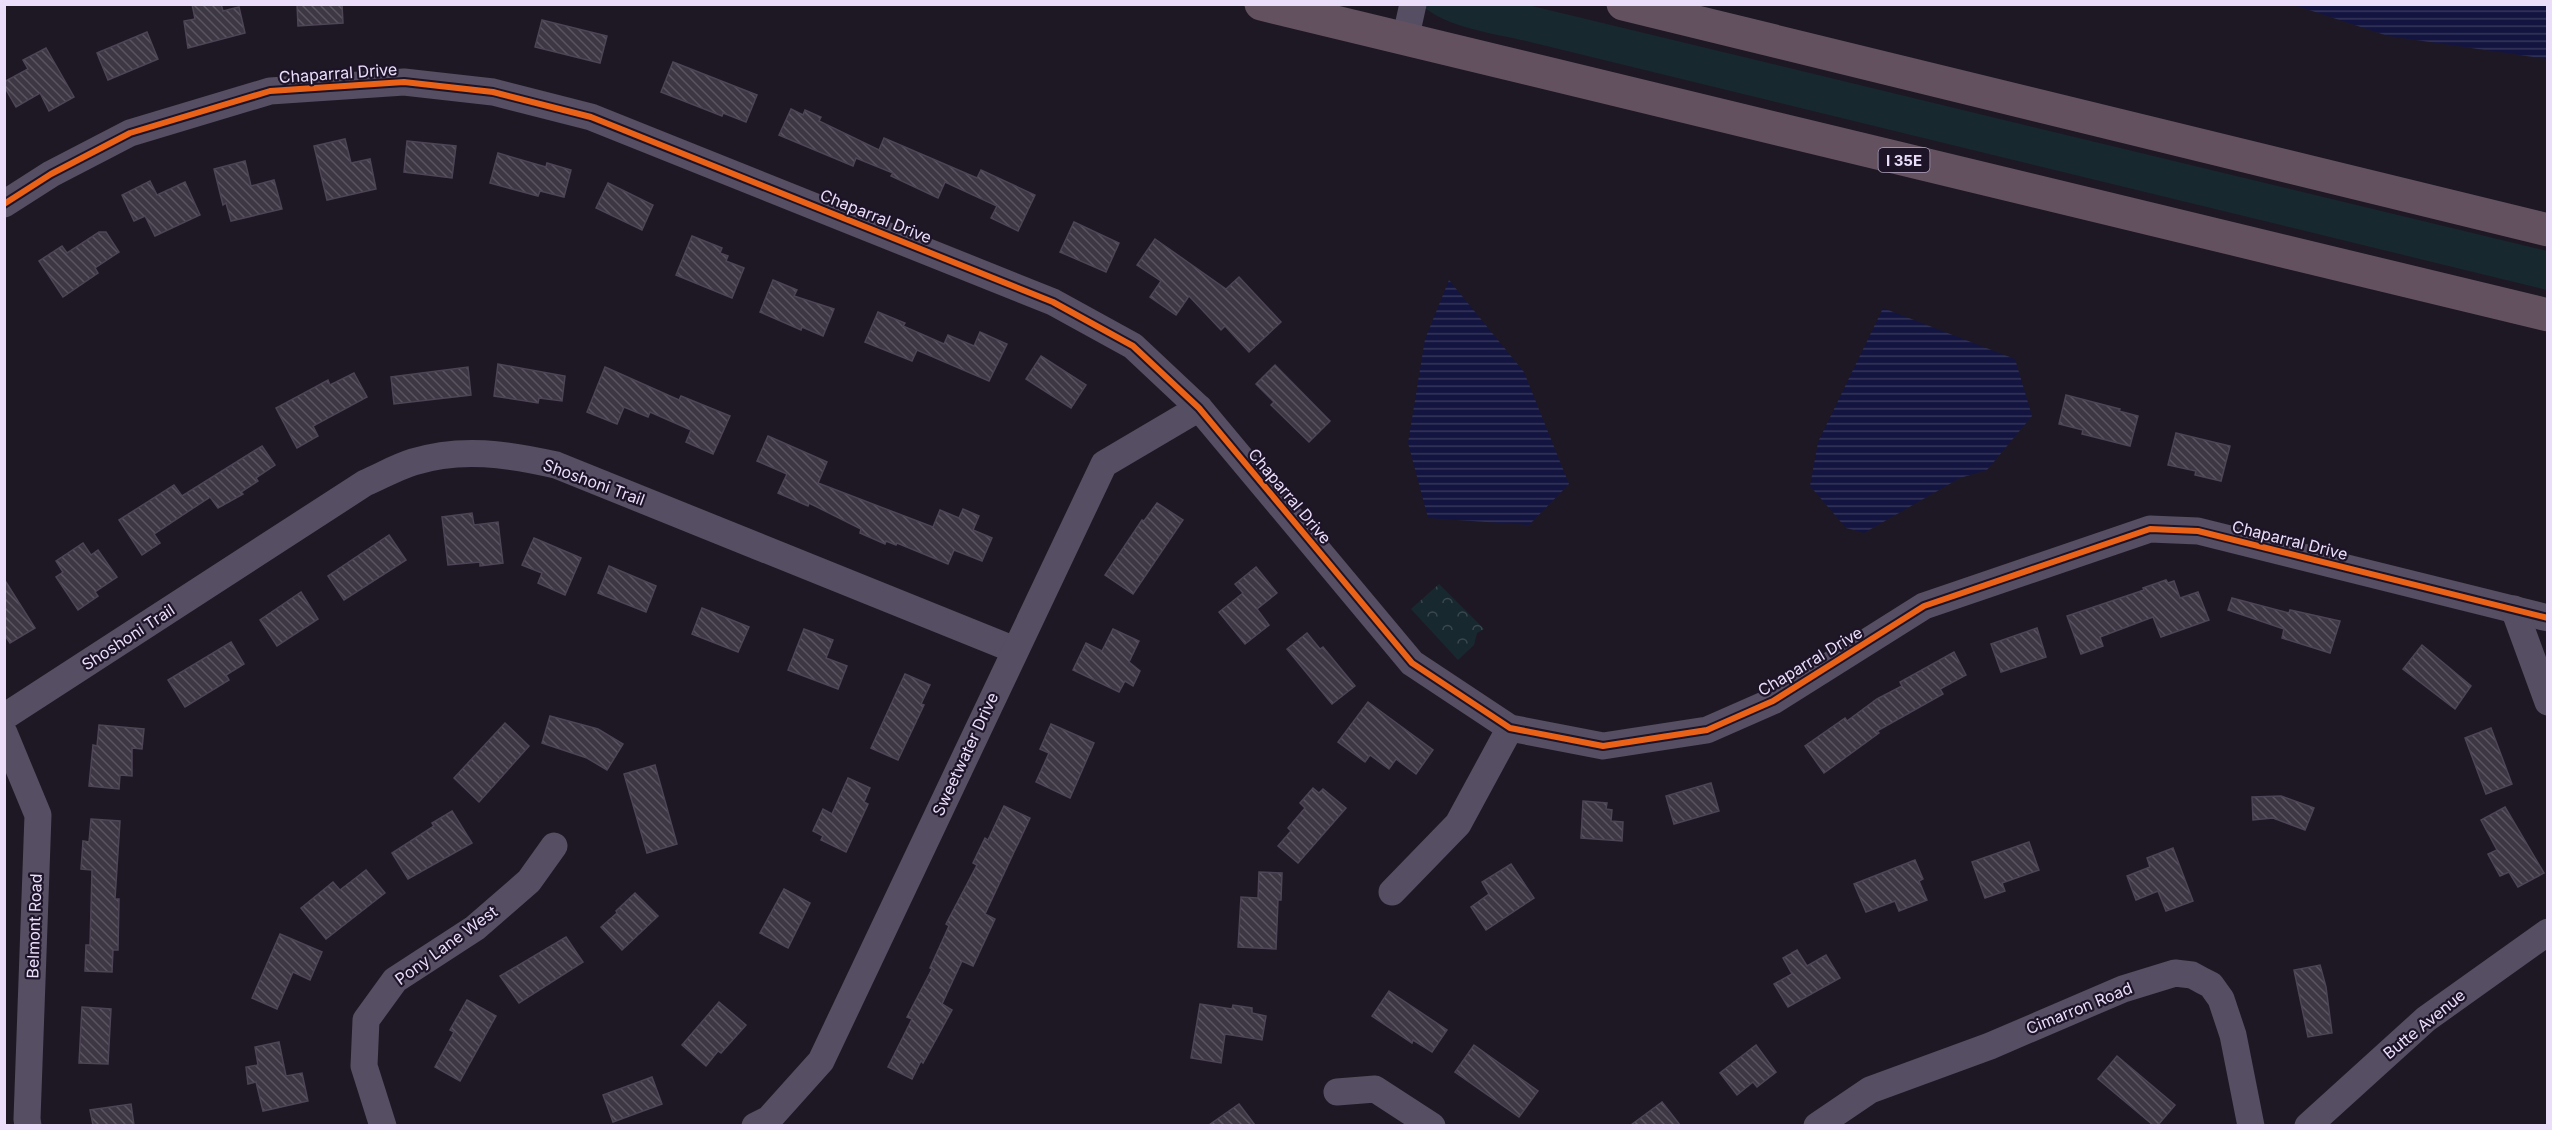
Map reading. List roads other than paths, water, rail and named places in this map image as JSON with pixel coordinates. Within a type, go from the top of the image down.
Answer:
[{"type":"highway","name":"I 35E","points":[[1262,4],[2547,315]]},
{"type":"highway","points":[[1623,4],[2547,230]]},
{"type":"street","points":[[1405,40],[1413,4]]},
{"type":"street","name":"Chaparral Drive","points":[[4,204],[51,174],[130,134],[270,91],[404,82],[493,92],[591,117],[1053,302],[1133,346],[1199,408],[1412,663],[1510,728],[1603,746],[1707,730],[1773,701],[1924,606],[2150,529],[2198,531],[2547,618]]},
{"type":"street","name":"Sweetwater Drive","points":[[755,1125],[769,1119],[821,1061],[1104,464],[1199,408]]},
{"type":"street","name":"Shoshoni Trail","points":[[4,717],[365,483],[412,462],[463,452],[510,454],[556,465],[1015,650]]},
{"type":"street","points":[[2514,609],[2547,702]]},
{"type":"street","points":[[1392,892],[1458,824],[1510,728]]},
{"type":"street","name":"Belmont Road","points":[[4,733],[38,815],[28,1125]]},
{"type":"street","name":"Pony Lane West","points":[[383,1125],[364,1066],[366,1020],[395,980],[476,928],[530,881],[554,846]]},
{"type":"street","name":"Butte Avenue","points":[[2308,1125],[2426,1019],[2547,932]]},
{"type":"street","name":"Cimarron Road","points":[[1817,1125],[1870,1090],[1990,1046],[2123,989],[2175,973],[2192,975],[2211,985],[2221,999],[2233,1035],[2251,1125]]},
{"type":"street","points":[[1337,1092],[1375,1089],[1432,1125]]}]
